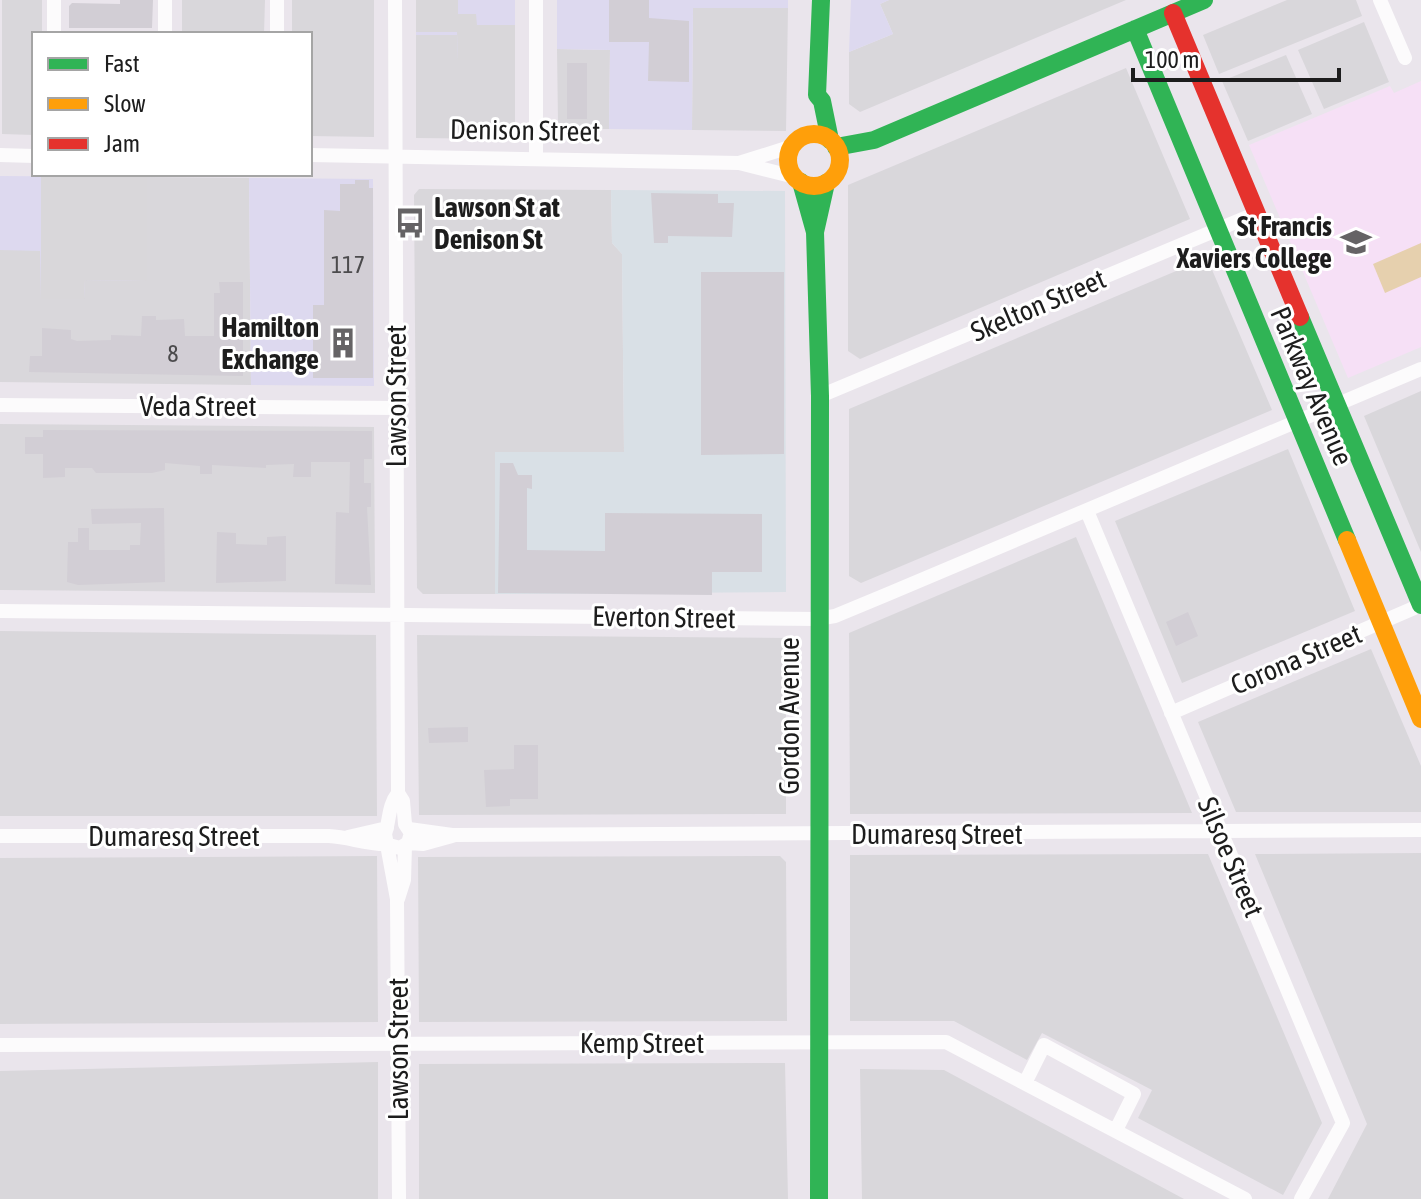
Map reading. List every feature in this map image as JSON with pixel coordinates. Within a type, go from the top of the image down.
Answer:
[{"type":"main road","points":[[820,3],[817,95],[810,103],[800,141],[789,164],[798,180],[813,186],[826,183],[839,167],[871,141],[1135,29],[1170,6],[1204,0]]},
{"type":"main road","name":"Parkway Avenue","points":[[1170,6],[1421,605]]},
{"type":"main road","name":"Parkway Avenue","points":[[1135,29],[1421,719]]},
{"type":"main road","points":[[817,95],[822,101],[839,167]]},
{"type":"main road","points":[[800,141],[833,144],[871,141]]},
{"type":"main road","name":"Gordon Avenue","points":[[798,180],[815,232],[820,396],[817,619],[819,1199]]},
{"type":"main road","name":"Gordon Avenue","points":[[815,232],[823,208],[826,183]]},
{"type":"street","points":[[54,0],[54,32]]},
{"type":"street","points":[[165,0],[165,32]]},
{"type":"street","points":[[277,0],[277,32]]},
{"type":"street","name":"Lawson Street","points":[[395,0],[398,793],[403,801],[407,836],[404,880],[397,899]]},
{"type":"street","points":[[536,0],[536,159]]},
{"type":"street","points":[[1380,0],[1405,58]]},
{"type":"street","name":"Denison Street","points":[[739,163],[800,141]]},
{"type":"street","points":[[0,155],[32,156]]},
{"type":"street","name":"Denison Street","points":[[312,155],[739,163],[798,180]]},
{"type":"street","name":"Skelton Street","points":[[820,396],[1257,213]]},
{"type":"street","name":"Everton Street","points":[[0,611],[817,619],[835,616],[1421,369]]},
{"type":"street","name":"Veda Street","points":[[0,405],[396,408]]},
{"type":"street","name":"Silsoe Street","points":[[1087,511],[1343,1123],[1301,1199]]},
{"type":"street","name":"Corona Street","points":[[1171,713],[1421,605]]},
{"type":"street","name":"Lawson Street","points":[[398,793],[390,804],[388,844],[397,899],[399,1199]]},
{"type":"street","name":"Dumaresq Street","points":[[0,836],[348,837],[398,822],[407,836]]},
{"type":"street","name":"Dumaresq Street","points":[[348,837],[362,844],[388,844],[396,848],[407,836],[452,835],[1421,830]]},
{"type":"street","name":"Kemp Street","points":[[0,1045],[946,1042],[1026,1081],[1245,1199]]},
{"type":"street","points":[[1026,1081],[1044,1045],[1134,1094],[1116,1130]]},
{"type":"shaded area","points":[[2,0],[42,0],[42,32],[32,32],[32,135],[2,134]]},
{"type":"shaded area","points":[[182,0],[265,0],[264,32],[182,32]]},
{"type":"shaded area","points":[[292,0],[374,0],[374,137],[312,136],[312,32],[292,32]]},
{"type":"shaded area","points":[[416,0],[515,0],[515,60],[458,60],[457,35],[416,35]]},
{"type":"shaded area","points":[[416,0],[458,0],[458,14],[476,14],[477,25],[515,25],[515,60],[458,60],[457,32],[416,32]]},
{"type":"shaded area","points":[[557,0],[788,0],[788,8],[693,8],[692,130],[609,129],[610,50],[557,49]]},
{"type":"shaded area","points":[[851,0],[889,0],[880,4],[893,34],[849,52]]},
{"type":"shaded area","points":[[889,0],[1126,0],[860,112],[849,104],[849,52],[893,34],[880,4]]},
{"type":"shaded area","points":[[1287,0],[1356,0],[1362,16],[1219,74],[1203,35]]},
{"type":"shaded area","points":[[693,8],[788,8],[786,131],[692,130]]},
{"type":"shaded area","points":[[1364,22],[1389,82],[1324,109],[1298,50]]},
{"type":"shaded area","points":[[416,35],[458,35],[458,60],[515,60],[515,139],[416,138]]},
{"type":"shaded area","points":[[557,49],[610,50],[609,129],[563,129],[558,123]]},
{"type":"shaded area","points":[[1286,55],[1312,114],[1248,141],[1222,81]]},
{"type":"shaded area","points":[[1126,68],[1190,219],[860,359],[848,351],[848,185]]},
{"type":"shaded area","name":"St Francis Xaviers College","points":[[1421,81],[1421,347],[1348,378],[1249,145],[1390,86],[1394,93]]},
{"type":"shaded area","points":[[0,176],[147,177],[147,281],[85,280],[84,299],[41,299],[40,251],[0,250]]},
{"type":"shaded area","points":[[41,176],[147,177],[147,281],[85,280],[84,299],[41,299]]},
{"type":"shaded area","points":[[147,177],[249,178],[251,385],[0,382],[0,250],[41,250],[84,299],[84,280],[147,280]]},
{"type":"shaded area","points":[[249,178],[373,179],[374,386],[251,385]]},
{"type":"shaded area","points":[[419,189],[611,190],[612,243],[622,254],[624,452],[495,452],[495,594],[423,594],[417,588],[414,195]]},
{"type":"shaded area","points":[[611,190],[785,191],[786,592],[495,594],[495,452],[624,452],[622,254],[612,243]]},
{"type":"shaded area","points":[[1421,243],[1421,277],[1385,293],[1373,264]]},
{"type":"shaded area","points":[[1207,258],[1272,410],[861,583],[849,576],[849,409]]},
{"type":"shaded area","points":[[1421,391],[1421,552],[1364,416]]},
{"type":"shaded area","points":[[0,424],[374,427],[375,593],[0,590]]},
{"type":"shaded area","points":[[1288,449],[1355,611],[1182,683],[1115,521]]},
{"type":"shaded area","points":[[1076,537],[1192,813],[850,814],[849,633]]},
{"type":"shaded area","points":[[0,631],[376,635],[377,816],[0,816]]},
{"type":"shaded area","points":[[417,635],[786,638],[786,814],[419,815]]},
{"type":"shaded area","points":[[1371,649],[1421,766],[1421,812],[1236,812],[1198,722]]},
{"type":"shaded area","points":[[1421,853],[1421,1199],[1328,1199],[1367,1124],[1255,854]]},
{"type":"shaded area","points":[[1208,854],[1322,1123],[1283,1195],[1138,1118],[1152,1090],[1042,1033],[1027,1060],[954,1021],[850,1021],[850,855]]},
{"type":"shaded area","points":[[377,856],[378,1022],[0,1024],[0,858]]},
{"type":"shaded area","points":[[780,856],[786,862],[787,1021],[419,1022],[418,857]]},
{"type":"shaded area","points":[[378,1062],[378,1199],[0,1199],[0,1071]]},
{"type":"shaded area","points":[[785,1063],[788,1199],[419,1199],[419,1064]]},
{"type":"shaded area","points":[[860,1069],[944,1070],[1184,1199],[862,1199]]},
{"type":"building","points":[[120,0],[153,0],[152,28],[69,28],[69,6],[72,3],[120,4]]},
{"type":"building","points":[[609,0],[649,0],[649,18],[689,21],[689,82],[648,81],[649,42],[609,42]]},
{"type":"building","points":[[567,63],[587,63],[587,119],[567,119]]},
{"type":"building","points":[[355,180],[369,180],[369,188],[373,188],[373,378],[313,378],[313,305],[324,305],[324,210],[340,211],[340,184],[355,184]]},
{"type":"building","points":[[651,193],[718,194],[718,203],[734,203],[732,237],[668,236],[668,243],[654,243]]},
{"type":"building","points":[[701,272],[784,272],[784,454],[701,455]]},
{"type":"building","points":[[219,282],[243,282],[243,376],[29,372],[30,356],[42,356],[42,328],[71,330],[71,339],[77,341],[111,340],[111,335],[141,336],[142,316],[156,316],[156,320],[184,319],[185,336],[214,336],[214,293],[220,293]]},
{"type":"building","points":[[43,430],[372,431],[372,459],[364,459],[364,483],[371,483],[371,507],[367,507],[371,585],[335,584],[336,512],[349,513],[350,462],[311,462],[311,477],[293,477],[294,464],[266,465],[266,468],[212,465],[212,474],[200,474],[200,466],[165,463],[165,470],[152,473],[96,473],[92,468],[65,468],[65,477],[43,478],[43,454],[25,454],[25,437],[43,437]]},
{"type":"building","points":[[500,463],[513,463],[518,475],[532,475],[532,489],[527,488],[527,550],[605,551],[605,513],[762,514],[762,572],[712,572],[712,595],[498,593]]},
{"type":"building","points":[[164,508],[165,582],[78,585],[67,582],[68,542],[78,542],[78,528],[89,528],[89,550],[130,550],[130,545],[140,545],[141,523],[92,524],[91,509]]},
{"type":"building","points":[[217,532],[236,533],[236,544],[267,545],[267,537],[286,536],[286,581],[216,583]]},
{"type":"building","points":[[1188,612],[1198,636],[1176,646],[1166,622]]},
{"type":"building","points":[[468,727],[468,742],[429,743],[428,728]]},
{"type":"building","points":[[514,745],[538,745],[538,799],[510,799],[510,806],[486,807],[484,770],[514,769]]},
{"type":"traffic: fast","points":[[821,0],[817,95],[822,101],[830,140]]},
{"type":"traffic: fast","points":[[836,147],[874,140],[1204,0]]},
{"type":"traffic: fast","points":[[1135,29],[1347,540]]},
{"type":"traffic: fast","points":[[801,182],[815,232],[820,396],[819,1199]]},
{"type":"traffic: fast","points":[[815,232],[826,183]]},
{"type":"traffic: fast","points":[[1300,317],[1421,605]]},
{"type":"traffic: slow","points":[[814,134],[832,142],[840,160],[832,178],[814,186],[796,178],[788,160],[796,142],[814,134]]},
{"type":"traffic: slow","points":[[1347,540],[1421,719]]},
{"type":"traffic: jam","points":[[1173,13],[1300,317]]},
{"type":"place","name":"Lawson St at Denison St","points":[[410,223]]},
{"type":"place","name":"St Francis Xaviers College","points":[[1356,242]]},
{"type":"place","name":"Hamilton Exchange","points":[[343,343]]}]
